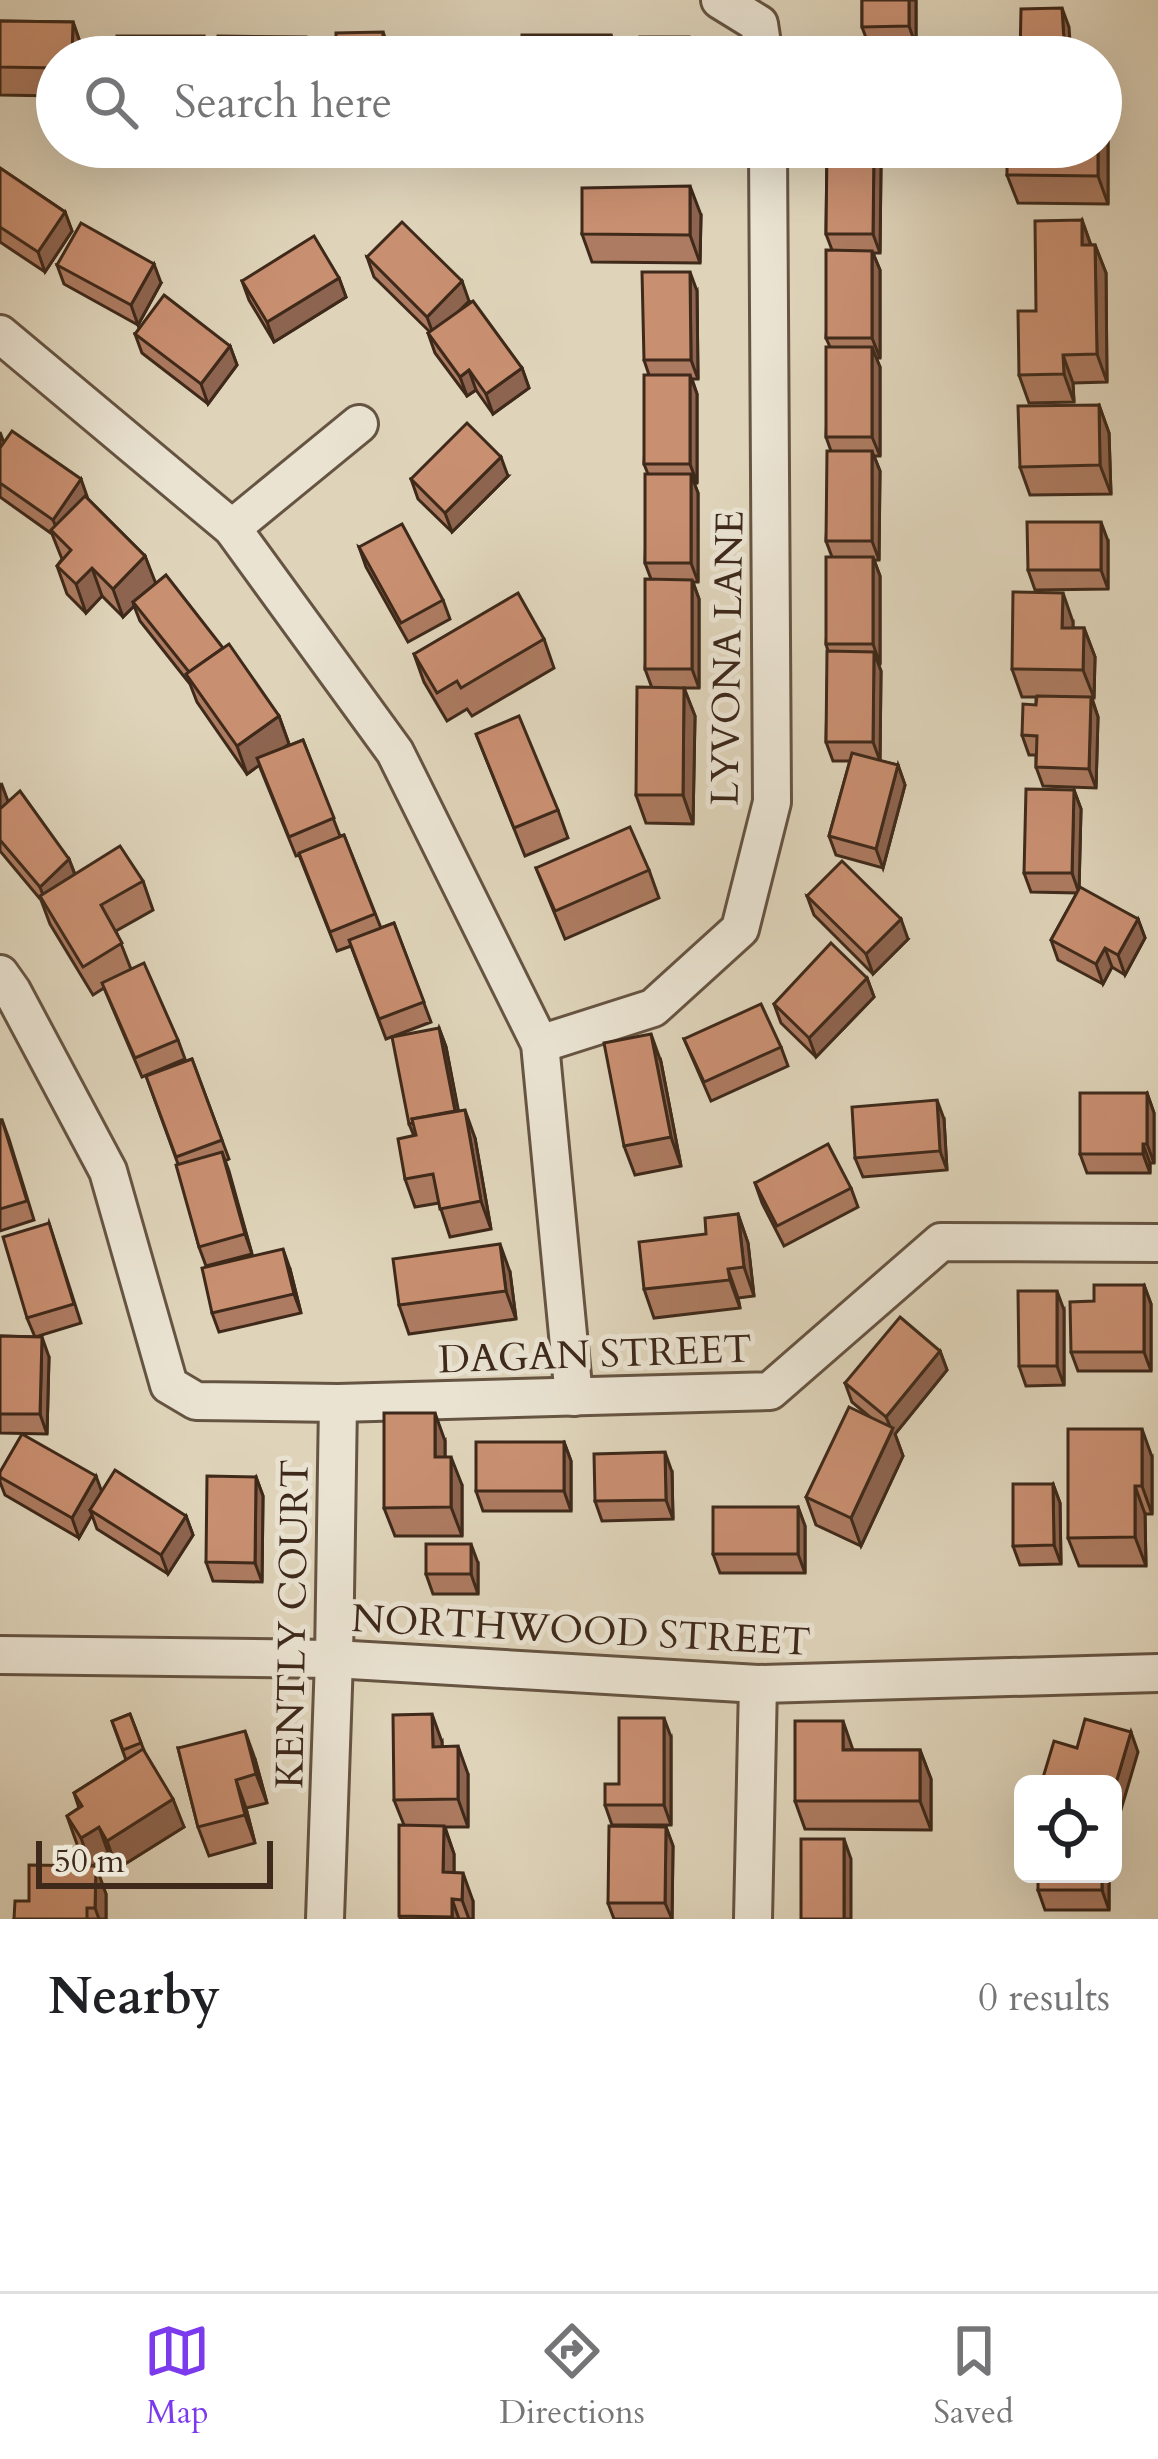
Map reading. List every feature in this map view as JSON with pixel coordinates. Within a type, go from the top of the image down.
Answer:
[{"type":"street","points":[[720,0],[760,24],[761,36]]},
{"type":"street","name":"LYVONA LANE","points":[[540,1044],[653,1008],[740,928],[772,802],[768,168]]},
{"type":"street","points":[[0,334],[232,528],[395,752],[540,1044],[574,1397]]},
{"type":"street","points":[[232,528],[359,424]]},
{"type":"street","name":"DAGAN STREET","points":[[0,974],[108,1171],[170,1385],[196,1401],[338,1403],[770,1391],[940,1241],[1158,1243]]},
{"type":"street","name":"KENTLY COURT","points":[[325,1919],[338,1403]]},
{"type":"street","name":"NORTHWOOD STREET","points":[[0,1655],[334,1659],[758,1684],[1158,1673]]},
{"type":"street","points":[[753,1919],[758,1684]]},
{"type":"building","points":[[862,0],[909,0],[909,26],[862,27]]},
{"type":"building","points":[[1062,8],[1064,36],[1020,36],[1021,9]]},
{"type":"building","points":[[0,21],[73,22],[73,36],[36,36],[36,68],[0,67]]},
{"type":"building","points":[[383,32],[383,36],[336,36]]},
{"type":"building","points":[[0,168],[65,212],[38,252],[0,227]]},
{"type":"building","points":[[827,168],[874,168],[873,234],[826,234]]},
{"type":"building","points":[[1007,168],[1098,168],[1098,176],[1007,175]]},
{"type":"building","points":[[690,186],[690,235],[582,234],[582,188]]},
{"type":"building","points":[[1082,220],[1082,245],[1095,245],[1097,354],[1063,355],[1064,374],[1019,375],[1018,311],[1036,311],[1035,221]]},
{"type":"building","points":[[402,222],[462,281],[427,317],[367,257]]},
{"type":"building","points":[[81,223],[154,264],[131,305],[57,265]]},
{"type":"building","points":[[314,236],[339,278],[267,322],[242,281]]},
{"type":"building","points":[[826,250],[872,251],[872,338],[826,338]]},
{"type":"building","points":[[642,272],[690,272],[691,360],[644,360]]},
{"type":"building","points":[[164,295],[230,346],[201,384],[135,334]]},
{"type":"building","points":[[473,301],[522,368],[486,394],[469,370],[460,377],[428,333]]},
{"type":"building","points":[[826,347],[872,347],[872,437],[826,437]]},
{"type":"building","points":[[644,375],[690,375],[690,464],[644,464]]},
{"type":"building","points":[[1099,405],[1100,465],[1020,467],[1018,406]]},
{"type":"building","points":[[467,423],[501,457],[445,513],[411,479]]},
{"type":"building","points":[[12,431],[81,479],[53,520],[0,483],[0,448]]},
{"type":"building","points":[[827,451],[872,451],[872,541],[826,541]]},
{"type":"building","points":[[645,474],[691,474],[691,563],[645,563]]},
{"type":"building","points":[[85,496],[145,556],[113,589],[92,568],[76,584],[57,566],[71,550],[51,530]]},
{"type":"building","points":[[1027,522],[1101,522],[1101,570],[1028,570]]},
{"type":"building","points":[[402,524],[443,600],[401,623],[359,547]]},
{"type":"building","points":[[826,557],[873,557],[873,644],[826,644]]},
{"type":"building","points":[[166,575],[223,648],[189,672],[133,602]]},
{"type":"building","points":[[645,579],[692,580],[692,669],[645,669]]},
{"type":"building","points":[[1013,592],[1063,593],[1062,628],[1084,628],[1083,670],[1012,669]]},
{"type":"building","points":[[518,593],[544,639],[461,688],[457,681],[437,693],[414,654]]},
{"type":"building","points":[[229,644],[279,716],[237,746],[186,674]]},
{"type":"building","points":[[827,651],[874,652],[873,742],[826,742]]},
{"type":"building","points":[[637,687],[684,688],[683,795],[636,795]]},
{"type":"building","points":[[1037,696],[1091,697],[1089,769],[1036,767],[1037,736],[1022,735],[1023,704],[1036,705]]},
{"type":"building","points":[[519,716],[558,810],[514,828],[476,734]]},
{"type":"building","points":[[303,740],[334,818],[289,837],[257,758]]},
{"type":"building","points":[[852,753],[898,765],[876,849],[829,836]]},
{"type":"building","points":[[1026,789],[1074,790],[1072,873],[1024,873]]},
{"type":"building","points":[[20,791],[69,859],[40,887],[0,840],[0,809]]},
{"type":"building","points":[[630,827],[649,870],[555,911],[536,868]]},
{"type":"building","points":[[344,835],[375,914],[330,932],[299,853]]},
{"type":"building","points":[[120,846],[143,881],[101,905],[122,943],[83,967],[40,896]]},
{"type":"building","points":[[842,861],[901,919],[866,954],[807,896]]},
{"type":"building","points":[[1080,887],[1138,919],[1118,955],[1105,948],[1096,964],[1051,940]]},
{"type":"building","points":[[394,923],[424,1002],[379,1019],[349,940]]},
{"type":"building","points":[[831,943],[867,978],[809,1038],[774,1004]]},
{"type":"building","points":[[144,963],[178,1040],[135,1058],[102,983]]},
{"type":"building","points":[[761,1004],[781,1047],[704,1082],[684,1039]]},
{"type":"building","points":[[439,1028],[455,1111],[412,1119],[409,1124],[392,1037]]},
{"type":"building","points":[[651,1034],[671,1137],[624,1146],[604,1043]]},
{"type":"building","points":[[192,1059],[222,1140],[176,1157],[146,1076]]},
{"type":"building","points":[[1080,1093],[1147,1093],[1143,1154],[1080,1154]]},
{"type":"building","points":[[937,1100],[940,1151],[855,1158],[852,1107]]},
{"type":"building","points":[[465,1110],[481,1201],[440,1209],[433,1174],[405,1179],[398,1139],[416,1135],[412,1119]]},
{"type":"building","points":[[0,1120],[27,1201],[0,1209]]},
{"type":"building","points":[[828,1144],[851,1188],[777,1226],[755,1183]]},
{"type":"building","points":[[222,1152],[245,1234],[199,1247],[176,1165]]},
{"type":"building","points":[[738,1214],[744,1267],[728,1269],[730,1280],[644,1289],[639,1242],[706,1234],[705,1218]]},
{"type":"building","points":[[49,1223],[74,1304],[27,1318],[3,1237]]},
{"type":"building","points":[[500,1244],[506,1291],[399,1305],[393,1259]]},
{"type":"building","points":[[283,1249],[294,1294],[212,1313],[202,1268]]},
{"type":"building","points":[[1094,1285],[1144,1285],[1144,1352],[1071,1352],[1070,1302],[1094,1301]]},
{"type":"building","points":[[1018,1291],[1057,1291],[1057,1366],[1019,1366]]},
{"type":"building","points":[[900,1317],[940,1351],[886,1417],[845,1383]]},
{"type":"building","points":[[0,1336],[42,1337],[40,1414],[0,1414]]},
{"type":"building","points":[[849,1407],[893,1428],[851,1518],[806,1497]]},
{"type":"building","points":[[384,1413],[435,1413],[435,1457],[451,1457],[451,1507],[384,1508]]},
{"type":"building","points":[[1068,1429],[1142,1429],[1142,1486],[1135,1486],[1135,1537],[1068,1538]]},
{"type":"building","points":[[22,1434],[96,1476],[72,1518],[0,1477]]},
{"type":"building","points":[[476,1442],[564,1442],[564,1491],[476,1491]]},
{"type":"building","points":[[665,1452],[666,1500],[595,1501],[594,1454]]},
{"type":"building","points":[[115,1470],[186,1516],[161,1555],[90,1510]]},
{"type":"building","points":[[207,1476],[256,1477],[255,1563],[206,1562]]},
{"type":"building","points":[[1013,1484],[1053,1484],[1054,1545],[1013,1546]]},
{"type":"building","points":[[713,1507],[798,1507],[798,1554],[713,1554]]},
{"type":"building","points":[[426,1544],[471,1544],[471,1574],[426,1574]]},
{"type":"building","points":[[130,1714],[141,1743],[123,1750],[112,1721]]},
{"type":"building","points":[[432,1714],[433,1747],[458,1746],[458,1799],[394,1800],[393,1715]]},
{"type":"building","points":[[619,1718],[664,1718],[664,1805],[605,1805],[605,1784],[619,1784]]},
{"type":"building","points":[[1085,1719],[1131,1732],[1118,1775],[1044,1775],[1054,1741],[1077,1748]]},
{"type":"building","points":[[795,1721],[843,1721],[843,1750],[920,1750],[920,1801],[795,1801]]},
{"type":"building","points":[[245,1731],[256,1774],[236,1780],[245,1815],[198,1827],[178,1748]]},
{"type":"building","points":[[143,1749],[173,1799],[107,1841],[99,1827],[81,1838],[67,1816],[82,1806],[74,1793]]},
{"type":"building","points":[[399,1825],[444,1826],[443,1872],[463,1873],[462,1900],[452,1899],[452,1917],[399,1916]]},
{"type":"building","points":[[609,1826],[666,1827],[665,1903],[608,1903]]},
{"type":"building","points":[[801,1839],[844,1839],[844,1919],[801,1919]]},
{"type":"building","points":[[29,1865],[96,1866],[95,1908],[87,1908],[87,1919],[14,1919],[15,1901],[29,1901]]},
{"type":"building","points":[[1038,1883],[1102,1883],[1102,1890],[1038,1890]]}]
